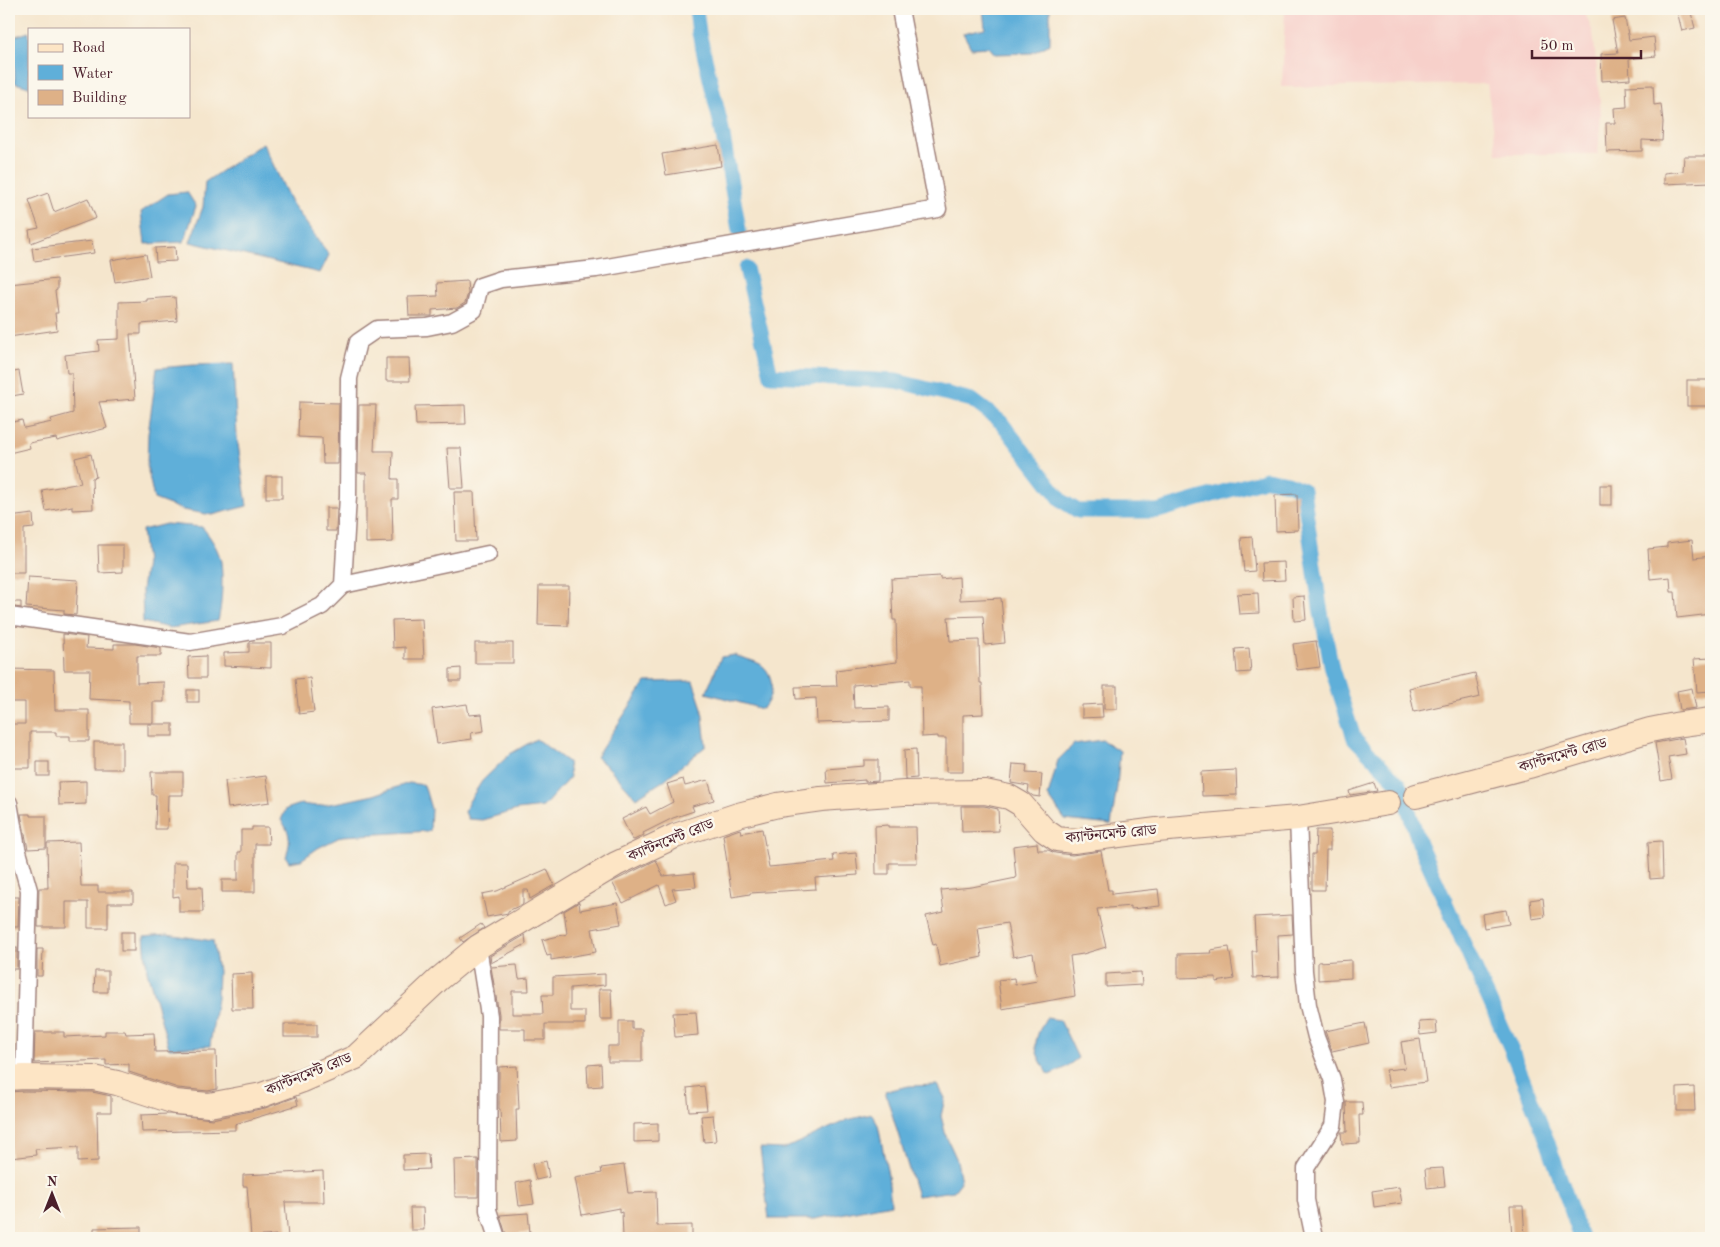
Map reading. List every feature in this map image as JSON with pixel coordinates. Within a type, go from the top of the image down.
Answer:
[{"type":"main road","name":"ক্যান্টনমেন্ট রোড","points":[[1416,796],[1529,766],[1650,730],[1711,720]]},
{"type":"main road","name":"ক্যান্টনমেন্ট রোড","points":[[17,1077],[94,1078],[175,1102],[209,1105],[262,1094],[303,1080],[356,1056],[438,980],[478,947],[616,864],[675,836],[738,815],[778,805],[821,799],[904,793],[985,792],[1010,797],[1022,804],[1044,830],[1057,839],[1073,841],[1157,830],[1298,818],[1388,803]]},
{"type":"street","points":[[343,585],[348,496],[349,378],[358,342],[377,329],[427,327],[452,322],[474,310],[480,286],[501,279],[596,269],[938,209],[900,9]]},
{"type":"street","points":[[9,616],[190,642],[282,626],[322,606],[343,585],[488,554]]},
{"type":"street","points":[[9,803],[17,848],[29,890],[17,1077]]},
{"type":"street","points":[[1298,818],[1304,971],[1308,1005],[1316,1037],[1332,1079],[1336,1102],[1333,1126],[1306,1168],[1306,1200],[1314,1238]]},
{"type":"street","points":[[478,947],[489,1016],[488,1210],[498,1238]]},
{"type":"shaded area","points":[[1285,9],[1583,9],[1593,32],[1601,113],[1598,154],[1497,154],[1487,84],[1282,87]]},
{"type":"water","points":[[983,9],[1050,9],[1050,44],[1032,53],[995,54],[989,47],[971,48],[963,33],[985,28]]},
{"type":"water","points":[[28,32],[28,87],[15,83],[13,37]]},
{"type":"water","points":[[263,143],[291,202],[329,255],[320,273],[190,242],[203,207],[205,182]]},
{"type":"water","points":[[187,192],[196,206],[184,242],[145,244],[141,212],[168,194]]},
{"type":"water","points":[[233,364],[237,437],[247,506],[212,515],[183,510],[154,499],[147,466],[148,434],[157,368]]},
{"type":"water","points":[[166,524],[202,527],[214,543],[222,568],[218,621],[170,628],[143,622],[142,590],[146,563],[142,530]]},
{"type":"water","points":[[734,655],[760,664],[769,674],[772,686],[771,693],[762,709],[706,693],[721,657]]},
{"type":"water","points":[[693,681],[702,708],[706,746],[663,781],[636,798],[610,769],[596,757],[646,682]]},
{"type":"water","points":[[536,739],[568,762],[570,777],[543,807],[517,810],[482,820],[468,819],[465,812],[468,803],[482,781],[510,754]]},
{"type":"water","points":[[1102,740],[1120,751],[1111,825],[1065,820],[1048,796],[1058,760],[1074,744]]},
{"type":"water","points":[[409,783],[424,785],[431,809],[430,831],[342,836],[318,848],[301,860],[289,862],[286,857],[289,837],[287,829],[281,820],[286,809],[301,804],[317,806],[341,802],[374,795]]},
{"type":"water","points":[[167,934],[213,941],[218,971],[217,998],[210,1046],[169,1048],[147,971],[144,936]]},
{"type":"water","points":[[1046,1018],[1060,1020],[1078,1058],[1065,1068],[1049,1075],[1037,1053],[1036,1047],[1038,1034]]},
{"type":"water","points":[[938,1085],[945,1098],[941,1116],[946,1136],[957,1160],[961,1182],[954,1191],[917,1196],[885,1091],[909,1086]]},
{"type":"water","points":[[872,1114],[878,1125],[888,1175],[891,1204],[815,1219],[769,1219],[760,1148],[784,1149],[847,1120]]},
{"type":"building","points":[[1690,9],[1695,28],[1682,31],[1677,11]]},
{"type":"building","points":[[1625,18],[1629,40],[1654,37],[1656,56],[1629,59],[1630,79],[1602,81],[1601,54],[1618,53],[1612,20]]},
{"type":"building","points":[[1653,85],[1654,105],[1661,104],[1663,122],[1662,141],[1642,140],[1642,151],[1607,152],[1606,123],[1615,123],[1614,108],[1627,107],[1626,86]]},
{"type":"building","points":[[718,145],[721,166],[666,175],[662,154]]},
{"type":"building","points":[[1684,156],[1711,156],[1711,182],[1664,184],[1664,173],[1683,171]]},
{"type":"building","points":[[48,193],[54,212],[88,198],[96,218],[31,243],[29,230],[39,228],[29,200]]},
{"type":"building","points":[[92,241],[94,253],[34,261],[32,248]]},
{"type":"building","points":[[175,247],[176,261],[156,262],[155,248]]},
{"type":"building","points":[[146,254],[150,276],[115,282],[111,260]]},
{"type":"building","points":[[57,279],[57,290],[55,291],[58,313],[55,313],[57,330],[9,337],[9,284]]},
{"type":"building","points":[[467,281],[468,293],[465,303],[457,308],[432,310],[432,316],[409,316],[408,297],[438,296],[437,283]]},
{"type":"building","points":[[175,297],[177,321],[141,324],[141,334],[130,334],[135,399],[99,402],[107,428],[57,441],[56,438],[29,443],[30,448],[9,453],[9,423],[22,420],[24,428],[52,422],[51,419],[73,413],[72,373],[67,373],[65,355],[99,351],[98,340],[119,339],[119,302]]},
{"type":"building","points":[[386,358],[409,358],[410,381],[386,381]]},
{"type":"building","points":[[19,371],[23,394],[12,396],[9,373]]},
{"type":"building","points":[[1687,380],[1711,380],[1711,406],[1687,406]]},
{"type":"building","points":[[299,402],[339,403],[338,464],[323,464],[322,438],[298,437]]},
{"type":"building","points":[[359,405],[376,405],[374,451],[393,451],[392,479],[398,479],[398,499],[392,499],[393,542],[366,543],[366,473],[358,473]]},
{"type":"building","points":[[465,405],[466,424],[416,425],[415,406]]},
{"type":"building","points":[[447,448],[461,448],[464,488],[450,488]]},
{"type":"building","points":[[91,454],[96,477],[92,478],[93,509],[72,510],[72,506],[46,511],[42,490],[81,483],[75,458]]},
{"type":"building","points":[[266,476],[282,476],[282,498],[266,498]]},
{"type":"building","points":[[1600,485],[1612,485],[1612,505],[1600,505]]},
{"type":"building","points":[[454,492],[474,492],[476,541],[456,541]]},
{"type":"building","points":[[1297,494],[1298,530],[1276,531],[1275,495]]},
{"type":"building","points":[[326,508],[337,508],[336,531],[326,531]]},
{"type":"building","points":[[33,514],[34,528],[24,529],[24,573],[9,573],[9,517]]},
{"type":"building","points":[[1252,537],[1255,571],[1244,572],[1241,538]]},
{"type":"building","points":[[1692,540],[1694,558],[1711,556],[1711,614],[1677,618],[1675,592],[1671,592],[1670,577],[1650,579],[1648,549],[1667,547],[1667,543]]},
{"type":"building","points":[[98,545],[123,545],[123,572],[99,573]]},
{"type":"building","points":[[1284,562],[1285,580],[1262,581],[1261,563]]},
{"type":"building","points":[[940,576],[940,579],[959,577],[960,600],[1001,598],[1005,643],[985,645],[983,616],[948,617],[950,641],[979,640],[983,714],[963,715],[963,772],[946,772],[946,738],[938,738],[938,736],[922,737],[921,686],[910,686],[910,680],[853,685],[854,708],[889,707],[889,721],[817,723],[816,698],[796,699],[795,687],[837,686],[836,670],[897,662],[896,620],[893,620],[891,579]]},
{"type":"building","points":[[28,577],[78,580],[76,615],[64,614],[64,610],[26,607]]},
{"type":"building","points":[[539,586],[569,586],[568,626],[538,625]]},
{"type":"building","points":[[1258,593],[1259,613],[1239,614],[1237,594]]},
{"type":"building","points":[[1304,596],[1306,620],[1294,621],[1293,597]]},
{"type":"building","points":[[9,602],[21,602],[21,608],[9,606]]},
{"type":"building","points":[[422,619],[424,659],[405,659],[405,647],[393,648],[392,620]]},
{"type":"building","points":[[63,634],[87,637],[86,648],[114,649],[114,644],[135,644],[161,648],[161,656],[137,656],[137,683],[164,682],[164,702],[153,702],[153,723],[129,723],[129,701],[89,699],[90,670],[64,670]]},
{"type":"building","points":[[1316,641],[1320,667],[1297,670],[1293,644]]},
{"type":"building","points":[[249,643],[271,643],[271,668],[224,666],[224,653],[249,652]]},
{"type":"building","points":[[475,643],[513,643],[513,663],[475,663]]},
{"type":"building","points":[[1249,648],[1251,672],[1237,673],[1235,649]]},
{"type":"building","points":[[206,656],[206,678],[189,678],[188,657]]},
{"type":"building","points":[[1711,658],[1711,691],[1697,692],[1694,659]]},
{"type":"building","points":[[461,668],[461,681],[450,681],[450,669]]},
{"type":"building","points":[[9,669],[54,670],[55,710],[89,710],[89,741],[70,741],[70,736],[56,736],[56,732],[30,732],[30,768],[10,768],[9,724],[25,724],[25,702],[9,702]]},
{"type":"building","points":[[1475,673],[1480,697],[1414,712],[1409,688]]},
{"type":"building","points":[[310,678],[314,712],[299,714],[295,679]]},
{"type":"building","points":[[1104,686],[1117,686],[1117,709],[1104,709]]},
{"type":"building","points":[[1692,688],[1696,708],[1680,710],[1677,691]]},
{"type":"building","points":[[187,690],[199,690],[199,702],[187,702]]},
{"type":"building","points":[[467,704],[469,715],[482,714],[484,731],[471,733],[472,739],[437,744],[432,709]]},
{"type":"building","points":[[1102,704],[1103,717],[1082,718],[1082,705]]},
{"type":"building","points":[[148,724],[173,724],[173,736],[148,736]]},
{"type":"building","points":[[1683,738],[1686,754],[1668,757],[1672,779],[1661,781],[1655,743]]},
{"type":"building","points":[[94,742],[122,742],[122,769],[94,769]]},
{"type":"building","points":[[916,749],[917,778],[905,779],[904,750]]},
{"type":"building","points":[[864,760],[878,760],[878,781],[865,782],[865,780],[827,783],[826,769],[864,766]]},
{"type":"building","points":[[37,762],[49,762],[49,776],[37,776]]},
{"type":"building","points":[[1013,764],[1027,765],[1026,773],[1042,774],[1040,797],[1033,796],[1028,792],[1029,786],[1011,783]]},
{"type":"building","points":[[1236,770],[1237,795],[1202,796],[1201,772]]},
{"type":"building","points":[[151,772],[183,772],[183,795],[168,795],[167,829],[155,829],[156,795],[152,795]]},
{"type":"building","points":[[266,776],[270,802],[228,808],[225,781]]},
{"type":"building","points":[[683,779],[685,786],[708,780],[714,800],[692,806],[694,811],[673,818],[643,833],[644,835],[634,840],[632,839],[622,819],[646,807],[650,814],[673,802],[667,784]]},
{"type":"building","points":[[86,781],[86,804],[59,805],[58,782]]},
{"type":"building","points":[[1374,783],[1377,791],[1350,795],[1349,791]]},
{"type":"building","points":[[961,806],[984,806],[998,809],[999,831],[962,832]]},
{"type":"building","points":[[21,814],[46,816],[46,848],[28,849]]},
{"type":"building","points":[[888,825],[888,827],[916,827],[917,863],[889,863],[889,874],[876,874],[875,826]]},
{"type":"building","points":[[252,827],[268,827],[269,844],[255,844],[255,892],[222,892],[222,880],[238,880],[238,852],[241,852],[241,830],[252,830]]},
{"type":"building","points":[[740,829],[741,833],[762,829],[769,867],[834,861],[833,855],[856,853],[858,875],[815,878],[816,889],[750,893],[732,897],[723,835]]},
{"type":"building","points":[[1316,830],[1330,830],[1330,850],[1326,850],[1325,890],[1312,890],[1312,854],[1315,854]]},
{"type":"building","points":[[1662,841],[1663,878],[1650,879],[1648,842]]},
{"type":"building","points":[[79,842],[81,886],[98,886],[98,892],[133,892],[133,903],[108,903],[108,928],[88,928],[88,902],[66,902],[66,927],[38,927],[39,888],[48,888],[47,843]]},
{"type":"building","points":[[1037,843],[1038,850],[1048,850],[1055,853],[1072,855],[1101,851],[1108,890],[1112,890],[1112,894],[1158,889],[1160,906],[1131,909],[1131,906],[1097,909],[1106,947],[1070,956],[1075,996],[1002,1009],[998,980],[1014,978],[1015,985],[1037,981],[1033,953],[1013,957],[1007,923],[978,928],[982,957],[940,966],[936,944],[933,945],[926,916],[944,912],[941,890],[972,887],[1016,878],[1013,846]]},
{"type":"building","points":[[656,860],[663,876],[694,873],[696,887],[672,889],[676,900],[666,904],[659,885],[623,903],[612,882]]},
{"type":"building","points":[[173,863],[187,863],[188,887],[202,887],[203,912],[179,912],[179,896],[173,897]]},
{"type":"building","points":[[547,869],[554,885],[530,899],[528,890],[523,890],[523,904],[508,911],[508,913],[487,917],[482,894],[497,891]]},
{"type":"building","points":[[9,897],[19,897],[18,927],[9,927]]},
{"type":"building","points":[[1543,898],[1545,917],[1532,919],[1530,900]]},
{"type":"building","points":[[579,902],[580,910],[617,903],[621,924],[592,929],[596,952],[551,960],[551,955],[547,956],[542,940],[567,934],[564,911]]},
{"type":"building","points":[[1506,910],[1509,924],[1484,928],[1482,914]]},
{"type":"building","points":[[1292,915],[1293,934],[1278,935],[1279,977],[1253,978],[1252,951],[1256,951],[1254,917]]},
{"type":"building","points":[[481,924],[484,928],[463,942],[460,938]]},
{"type":"building","points":[[121,932],[134,932],[134,951],[121,951]]},
{"type":"building","points":[[525,935],[526,944],[491,963],[490,956]]},
{"type":"building","points":[[1229,947],[1234,979],[1216,982],[1216,977],[1178,978],[1178,954],[1212,953],[1211,950]]},
{"type":"building","points":[[9,948],[17,948],[17,969],[9,969]]},
{"type":"building","points":[[37,949],[43,949],[42,976],[37,976]]},
{"type":"building","points":[[1351,960],[1351,978],[1318,980],[1318,962]]},
{"type":"building","points":[[517,965],[519,979],[528,978],[529,991],[512,991],[512,1014],[543,1014],[542,995],[553,995],[553,977],[605,974],[605,985],[570,988],[570,1011],[585,1011],[585,1024],[545,1024],[545,1040],[525,1040],[525,1029],[499,1029],[499,1014],[491,967]]},
{"type":"building","points":[[95,971],[108,971],[108,992],[94,992]]},
{"type":"building","points":[[1141,972],[1142,985],[1106,987],[1106,974]]},
{"type":"building","points":[[252,973],[253,1009],[232,1009],[231,974]]},
{"type":"building","points":[[599,989],[611,989],[612,1019],[600,1019]]},
{"type":"building","points":[[696,1012],[698,1035],[675,1037],[673,1013]]},
{"type":"building","points":[[619,1021],[632,1021],[632,1029],[642,1029],[642,1062],[608,1062],[608,1046],[619,1046]]},
{"type":"building","points":[[1436,1021],[1437,1033],[1420,1035],[1419,1022]]},
{"type":"building","points":[[1365,1023],[1369,1043],[1332,1051],[1325,1031]]},
{"type":"building","points":[[284,1024],[317,1024],[317,1037],[284,1037]]},
{"type":"building","points":[[105,1031],[125,1031],[126,1034],[154,1033],[155,1052],[216,1051],[217,1089],[208,1091],[178,1088],[129,1072],[129,1064],[106,1065],[106,1060],[34,1063],[35,1032],[64,1032],[64,1037],[105,1035]]},
{"type":"building","points":[[1420,1039],[1426,1082],[1389,1087],[1386,1070],[1405,1068],[1401,1042]]},
{"type":"building","points":[[601,1064],[602,1086],[588,1087],[587,1065]]},
{"type":"building","points":[[517,1066],[519,1109],[516,1109],[517,1141],[501,1142],[499,1067]]},
{"type":"building","points":[[704,1086],[707,1110],[689,1111],[687,1088]]},
{"type":"building","points":[[1694,1087],[1695,1111],[1677,1111],[1677,1088]]},
{"type":"building","points":[[9,1092],[92,1092],[111,1096],[111,1112],[97,1112],[98,1161],[78,1162],[78,1147],[35,1149],[36,1155],[11,1158]]},
{"type":"building","points":[[296,1097],[298,1105],[235,1124],[235,1130],[142,1132],[141,1115],[169,1114],[212,1119],[265,1108]]},
{"type":"building","points":[[1346,1102],[1362,1102],[1363,1115],[1359,1115],[1360,1143],[1342,1144],[1341,1132],[1347,1132]]},
{"type":"building","points":[[713,1115],[716,1141],[704,1142],[701,1116]]},
{"type":"building","points":[[658,1123],[658,1141],[634,1142],[634,1124]]},
{"type":"building","points":[[428,1154],[429,1169],[403,1170],[403,1155]]},
{"type":"building","points":[[478,1159],[478,1197],[455,1197],[454,1160]]},
{"type":"building","points":[[546,1161],[549,1177],[536,1180],[532,1164]]},
{"type":"building","points":[[624,1165],[628,1193],[656,1192],[657,1226],[692,1225],[692,1238],[623,1237],[622,1212],[619,1213],[619,1208],[582,1215],[575,1178],[602,1173],[601,1168]]},
{"type":"building","points":[[1443,1168],[1445,1186],[1427,1188],[1425,1169]]},
{"type":"building","points":[[323,1171],[324,1202],[285,1202],[288,1238],[276,1238],[276,1235],[251,1237],[247,1186],[243,1186],[243,1175]]},
{"type":"building","points":[[530,1180],[534,1204],[519,1206],[516,1183]]},
{"type":"building","points":[[1399,1187],[1402,1203],[1374,1207],[1372,1191]]},
{"type":"building","points":[[1510,1206],[1523,1206],[1525,1238],[1512,1238]]},
{"type":"building","points":[[410,1208],[423,1208],[424,1230],[411,1230]]},
{"type":"building","points":[[528,1213],[530,1233],[506,1235],[500,1215]]},
{"type":"building","points":[[141,1227],[141,1238],[94,1238],[94,1228]]},
{"type":"waterway","points":[[696,9],[699,33],[721,125],[739,230]]},
{"type":"waterway","points":[[746,268],[771,375],[896,381],[972,400],[1001,422],[1062,501],[1078,511],[1158,511],[1267,479],[1288,483],[1303,490],[1320,607],[1332,669],[1354,738],[1401,786],[1419,843],[1511,1049],[1548,1143],[1581,1238]]}]
